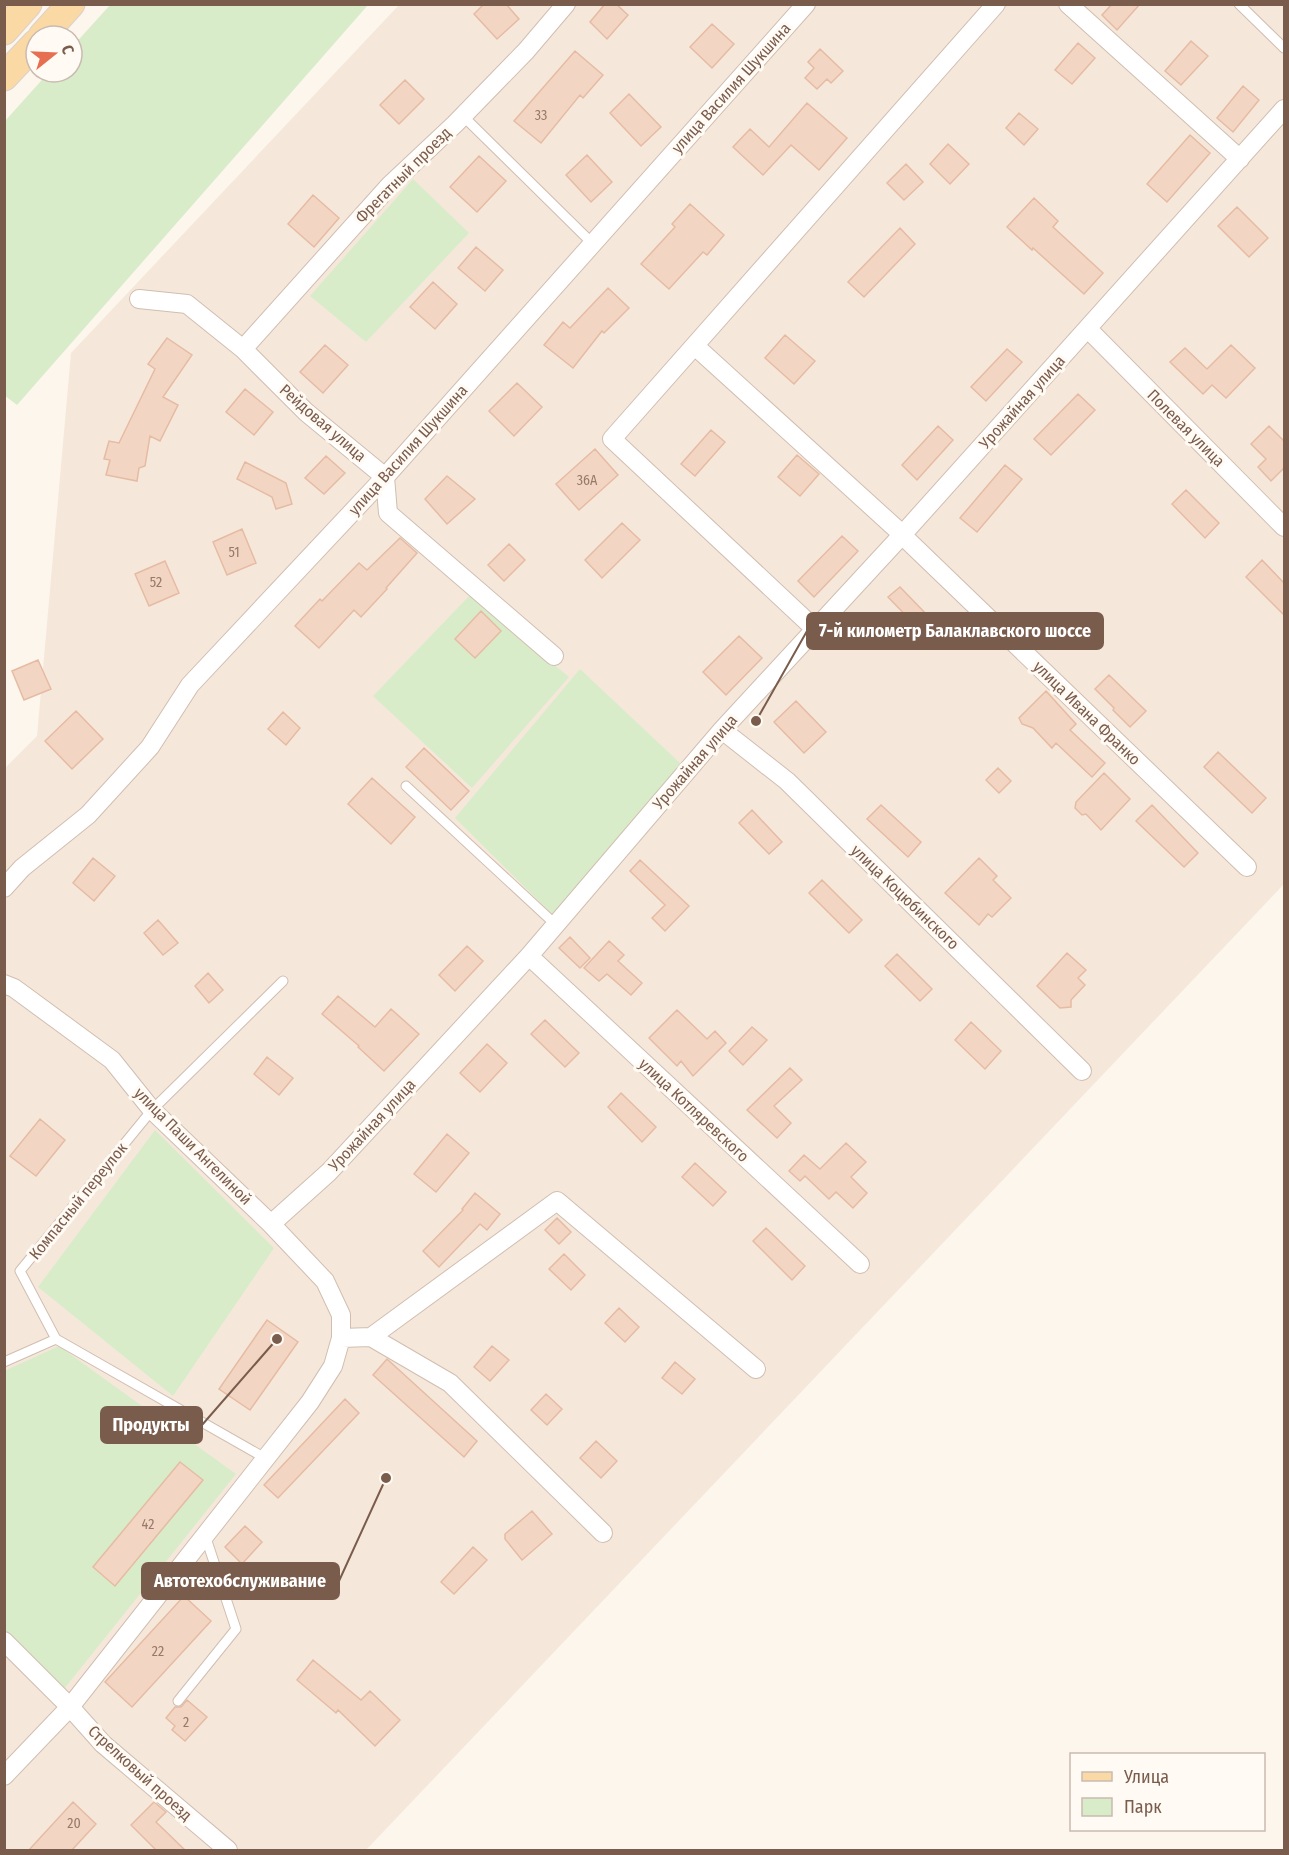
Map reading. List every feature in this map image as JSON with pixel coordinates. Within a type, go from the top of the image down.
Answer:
[{"type":"main road","points":[[4,31],[28,4]]},
{"type":"main road","points":[[53,24],[71,4]]},
{"type":"main road","points":[[4,77],[24,56]]},
{"type":"street","name":"Фрегатный проезд","points":[[243,349],[390,184],[463,116],[526,51],[566,4]]},
{"type":"street","name":"улица Василия Шукшина","points":[[4,888],[22,868],[88,815],[150,747],[190,685],[385,477],[806,4]]},
{"type":"street","points":[[815,629],[612,439],[996,4]]},
{"type":"street","points":[[1068,4],[1240,159]]},
{"type":"street","name":"Урожайная улица","points":[[271,1224],[329,1172],[529,956],[722,730],[902,535],[1284,109]]},
{"type":"street","name":"Рейдовая улица","points":[[139,299],[187,304],[243,349],[306,412],[385,477]]},
{"type":"street","name":"Полевая улица","points":[[1088,329],[1284,527]]},
{"type":"street","name":"улица Ивана Франко","points":[[695,346],[902,535],[1247,867]]},
{"type":"street","points":[[385,477],[388,513],[554,656]]},
{"type":"street","name":"улица Коцюбинского","points":[[722,730],[787,781],[1082,1071]]},
{"type":"street","name":"улица Котляревского","points":[[529,956],[860,1264]]},
{"type":"street","name":"улица Паши Ангелиной","points":[[4,984],[14,988],[112,1060],[152,1110],[271,1224],[325,1281],[341,1315],[341,1338]]},
{"type":"street","points":[[371,1337],[557,1202],[756,1369]]},
{"type":"street","points":[[4,1776],[70,1707],[310,1402],[333,1366],[341,1338],[371,1337],[450,1383],[603,1533]]},
{"type":"street","name":"Стрелковый проезд","points":[[4,1641],[70,1707],[103,1744],[228,1851]]},
{"type":"lane","points":[[1239,4],[1284,48]]},
{"type":"lane","points":[[463,116],[592,243]]},
{"type":"lane","points":[[406,786],[555,924]]},
{"type":"lane","points":[[152,1110],[284,981]]},
{"type":"lane","name":"Компасный переулок","points":[[56,1339],[20,1271],[152,1110]]},
{"type":"lane","points":[[4,1362],[56,1339],[265,1458]]},
{"type":"lane","points":[[178,1701],[236,1629],[205,1535]]},
{"type":"shaded area","points":[[399,5],[1284,5],[1284,884],[366,1850],[5,1850],[4,769],[37,736],[71,353]]},
{"type":"green space","points":[[110,5],[368,5],[17,405],[4,395],[5,121],[38,84],[84,84],[84,34]]},
{"type":"green space","points":[[413,179],[469,233],[366,342],[310,296]]},
{"type":"green space","points":[[470,595],[569,677],[472,788],[373,696]]},
{"type":"green space","points":[[580,669],[681,764],[554,916],[455,818]]},
{"type":"green space","points":[[155,1130],[274,1248],[173,1396],[38,1287]]},
{"type":"green space","points":[[59,1346],[236,1474],[64,1689],[5,1630],[4,1371]]},
{"type":"building","points":[[484,4],[506,4],[519,19],[497,39],[474,14]]},
{"type":"building","points":[[605,4],[616,4],[628,15],[607,39],[590,22]]},
{"type":"building","points":[[1112,4],[1140,4],[1117,30],[1102,15]]},
{"type":"building","points":[[712,24],[734,44],[712,68],[690,47]]},
{"type":"building","points":[[1191,41],[1208,56],[1181,85],[1165,71]]},
{"type":"building","points":[[1078,43],[1095,58],[1072,84],[1055,70]]},
{"type":"building","points":[[820,49],[843,71],[831,83],[827,79],[817,89],[805,78],[814,68],[808,62]]},
{"type":"building","points":[[575,51],[603,75],[583,98],[580,95],[541,143],[514,121]]},
{"type":"building","points":[[405,80],[424,99],[399,124],[380,105]]},
{"type":"building","points":[[1243,86],[1259,100],[1233,132],[1217,118]]},
{"type":"building","points":[[629,94],[661,127],[641,146],[610,113]]},
{"type":"building","points":[[807,103],[847,138],[819,170],[791,145],[763,175],[733,147],[750,129],[769,147]]},
{"type":"building","points":[[1019,113],[1038,129],[1024,145],[1006,128]]},
{"type":"building","points":[[1190,135],[1210,153],[1167,202],[1147,184]]},
{"type":"building","points":[[948,144],[969,164],[950,184],[930,164]]},
{"type":"building","points":[[587,155],[612,182],[591,202],[566,175]]},
{"type":"building","points":[[479,156],[506,181],[477,212],[450,187]]},
{"type":"building","points":[[906,164],[923,182],[904,200],[887,183]]},
{"type":"building","points":[[313,195],[339,218],[314,247],[288,224]]},
{"type":"building","points":[[1034,198],[1058,221],[1053,227],[1103,273],[1084,294],[1007,227]]},
{"type":"building","points":[[690,204],[724,235],[707,255],[703,252],[669,289],[641,264],[675,227],[672,224]]},
{"type":"building","points":[[1237,207],[1268,238],[1249,257],[1218,226]]},
{"type":"building","points":[[900,228],[915,244],[864,297],[848,282]]},
{"type":"building","points":[[476,247],[503,270],[485,291],[458,268]]},
{"type":"building","points":[[433,282],[457,304],[435,329],[410,307]]},
{"type":"building","points":[[608,288],[629,308],[604,333],[602,331],[573,368],[544,345],[563,322],[570,328]]},
{"type":"building","points":[[785,335],[815,361],[794,384],[765,358]]},
{"type":"building","points":[[167,338],[192,355],[163,397],[178,405],[160,441],[150,436],[145,466],[139,468],[137,481],[106,475],[110,460],[104,459],[109,441],[119,443],[155,369],[148,364]]},
{"type":"building","points":[[325,345],[348,365],[323,393],[300,372]]},
{"type":"building","points":[[1231,345],[1255,368],[1226,398],[1212,385],[1203,394],[1170,362],[1185,348],[1207,369]]},
{"type":"building","points":[[1007,349],[1022,362],[986,401],[971,387]]},
{"type":"building","points":[[517,383],[542,407],[514,436],[489,411]]},
{"type":"building","points":[[245,389],[273,412],[254,435],[226,412]]},
{"type":"building","points":[[1078,394],[1095,410],[1051,455],[1034,439]]},
{"type":"building","points":[[938,426],[953,440],[917,480],[902,465]]},
{"type":"building","points":[[1269,426],[1284,441],[1284,468],[1271,481],[1258,467],[1266,459],[1251,444]]},
{"type":"building","points":[[711,430],[725,442],[695,476],[681,464]]},
{"type":"building","points":[[595,449],[618,475],[579,510],[556,484]]},
{"type":"building","points":[[797,455],[819,474],[800,496],[778,477]]},
{"type":"building","points":[[326,456],[345,473],[324,494],[305,478]]},
{"type":"building","points":[[245,462],[286,483],[292,504],[276,509],[272,497],[237,479]]},
{"type":"building","points":[[1005,465],[1022,479],[977,532],[960,518]]},
{"type":"building","points":[[447,476],[475,499],[447,524],[425,499]]},
{"type":"building","points":[[1186,490],[1219,523],[1205,538],[1172,504]]},
{"type":"building","points":[[622,523],[640,540],[602,578],[585,560]]},
{"type":"building","points":[[242,529],[256,563],[227,575],[213,542]]},
{"type":"building","points":[[842,536],[858,551],[814,597],[798,581]]},
{"type":"building","points":[[400,538],[417,553],[361,617],[354,610],[319,648],[295,626],[359,563],[367,570]]},
{"type":"building","points":[[509,544],[525,560],[504,581],[488,565]]},
{"type":"building","points":[[1262,560],[1284,583],[1284,615],[1246,577]]},
{"type":"building","points":[[165,561],[179,593],[149,606],[135,574]]},
{"type":"building","points":[[900,587],[930,618],[919,629],[888,597]]},
{"type":"building","points":[[481,611],[501,631],[475,658],[455,639]]},
{"type":"building","points":[[739,636],[762,658],[726,695],[703,672]]},
{"type":"building","points":[[38,660],[51,689],[24,700],[12,671]]},
{"type":"building","points":[[1109,675],[1146,711],[1130,727],[1095,689]]},
{"type":"building","points":[[1046,691],[1076,724],[1070,730],[1105,763],[1092,777],[1056,743],[1052,748],[1033,728],[1022,724],[1019,718]]},
{"type":"building","points":[[796,701],[826,732],[804,753],[774,722]]},
{"type":"building","points":[[76,711],[103,739],[72,769],[45,741]]},
{"type":"building","points":[[283,712],[300,728],[286,745],[268,729]]},
{"type":"building","points":[[424,748],[469,791],[451,810],[406,767]]},
{"type":"building","points":[[1218,752],[1266,798],[1252,813],[1204,767]]},
{"type":"building","points":[[998,768],[1011,781],[999,793],[986,780]]},
{"type":"building","points":[[1104,773],[1130,799],[1101,830],[1086,814],[1082,815],[1075,808],[1076,802]]},
{"type":"building","points":[[372,778],[415,817],[391,844],[348,804]]},
{"type":"building","points":[[881,805],[921,842],[908,857],[867,819]]},
{"type":"building","points":[[1152,805],[1198,853],[1184,867],[1136,821]]},
{"type":"building","points":[[752,810],[782,842],[769,854],[739,823]]},
{"type":"building","points":[[93,858],[115,876],[94,901],[73,883]]},
{"type":"building","points":[[979,858],[997,876],[993,880],[1011,898],[992,917],[988,914],[979,925],[945,893]]},
{"type":"building","points":[[640,860],[689,906],[665,931],[652,918],[665,905],[630,871]]},
{"type":"building","points":[[822,880],[862,920],[849,933],[809,893]]},
{"type":"building","points":[[158,920],[178,943],[163,955],[144,933]]},
{"type":"building","points":[[570,937],[590,958],[580,968],[559,948]]},
{"type":"building","points":[[609,941],[624,955],[618,961],[642,983],[631,995],[607,974],[599,981],[584,968]]},
{"type":"building","points":[[467,946],[483,961],[455,991],[439,975]]},
{"type":"building","points":[[1067,953],[1086,970],[1078,978],[1085,985],[1071,1000],[1071,1007],[1060,1008],[1037,986]]},
{"type":"building","points":[[897,954],[932,989],[920,1001],[885,966]]},
{"type":"building","points":[[208,973],[223,990],[209,1003],[195,986]]},
{"type":"building","points":[[338,996],[375,1027],[391,1009],[419,1034],[384,1071],[322,1014]]},
{"type":"building","points":[[677,1010],[707,1039],[715,1031],[726,1043],[693,1076],[681,1061],[677,1066],[649,1038]]},
{"type":"building","points":[[545,1020],[579,1053],[565,1067],[531,1034]]},
{"type":"building","points":[[971,1022],[1001,1051],[985,1069],[955,1040]]},
{"type":"building","points":[[752,1027],[767,1040],[743,1065],[729,1051]]},
{"type":"building","points":[[487,1044],[507,1063],[480,1092],[460,1073]]},
{"type":"building","points":[[267,1057],[293,1078],[279,1095],[254,1074]]},
{"type":"building","points":[[790,1068],[802,1080],[774,1106],[791,1123],[777,1138],[747,1110]]},
{"type":"building","points":[[621,1093],[656,1127],[642,1142],[608,1107]]},
{"type":"building","points":[[40,1119],[65,1140],[36,1176],[10,1156]]},
{"type":"building","points":[[447,1134],[469,1153],[436,1192],[414,1174]]},
{"type":"building","points":[[846,1143],[866,1162],[851,1177],[867,1193],[853,1208],[836,1192],[829,1199],[805,1176],[800,1181],[789,1171],[804,1155],[820,1169]]},
{"type":"building","points":[[695,1163],[726,1192],[713,1206],[682,1177]]},
{"type":"building","points":[[475,1193],[500,1214],[487,1230],[480,1224],[439,1267],[423,1251],[463,1210]]},
{"type":"building","points":[[557,1218],[571,1232],[559,1244],[545,1230]]},
{"type":"building","points":[[766,1228],[805,1266],[792,1280],[753,1241]]},
{"type":"building","points":[[564,1254],[585,1275],[571,1290],[549,1269]]},
{"type":"building","points":[[619,1308],[639,1327],[625,1342],[605,1323]]},
{"type":"building","points":[[267,1320],[298,1342],[250,1410],[219,1389]]},
{"type":"building","points":[[492,1346],[509,1360],[490,1381],[474,1367]]},
{"type":"building","points":[[387,1359],[477,1441],[464,1457],[373,1375]]},
{"type":"building","points":[[675,1362],[695,1379],[682,1394],[662,1378]]},
{"type":"building","points":[[546,1394],[562,1409],[547,1425],[531,1410]]},
{"type":"building","points":[[345,1399],[359,1413],[278,1498],[264,1485]]},
{"type":"building","points":[[596,1441],[617,1461],[601,1478],[580,1458]]},
{"type":"building","points":[[180,1462],[203,1480],[115,1586],[93,1567]]},
{"type":"building","points":[[532,1511],[552,1534],[522,1560],[505,1539],[505,1534]]},
{"type":"building","points":[[245,1526],[262,1542],[242,1564],[225,1547]]},
{"type":"building","points":[[473,1547],[487,1560],[454,1594],[441,1582]]},
{"type":"building","points":[[184,1596],[211,1621],[132,1707],[105,1682]]},
{"type":"building","points":[[313,1660],[361,1700],[370,1691],[400,1720],[375,1746],[338,1710],[336,1713],[297,1680]]},
{"type":"building","points":[[187,1700],[207,1717],[185,1741],[172,1730],[175,1726],[166,1718],[175,1707],[181,1707]]},
{"type":"building","points":[[73,1802],[96,1824],[71,1851],[28,1851]]},
{"type":"building","points":[[154,1802],[166,1812],[156,1822],[186,1851],[157,1851],[131,1825]]},
{"type":"place","name":"7-й километр Балаклавского шоссе","points":[[756,721]]},
{"type":"place","name":"Продукты","points":[[277,1339]]},
{"type":"place","name":"Автотехобслуживание","points":[[386,1478]]}]
